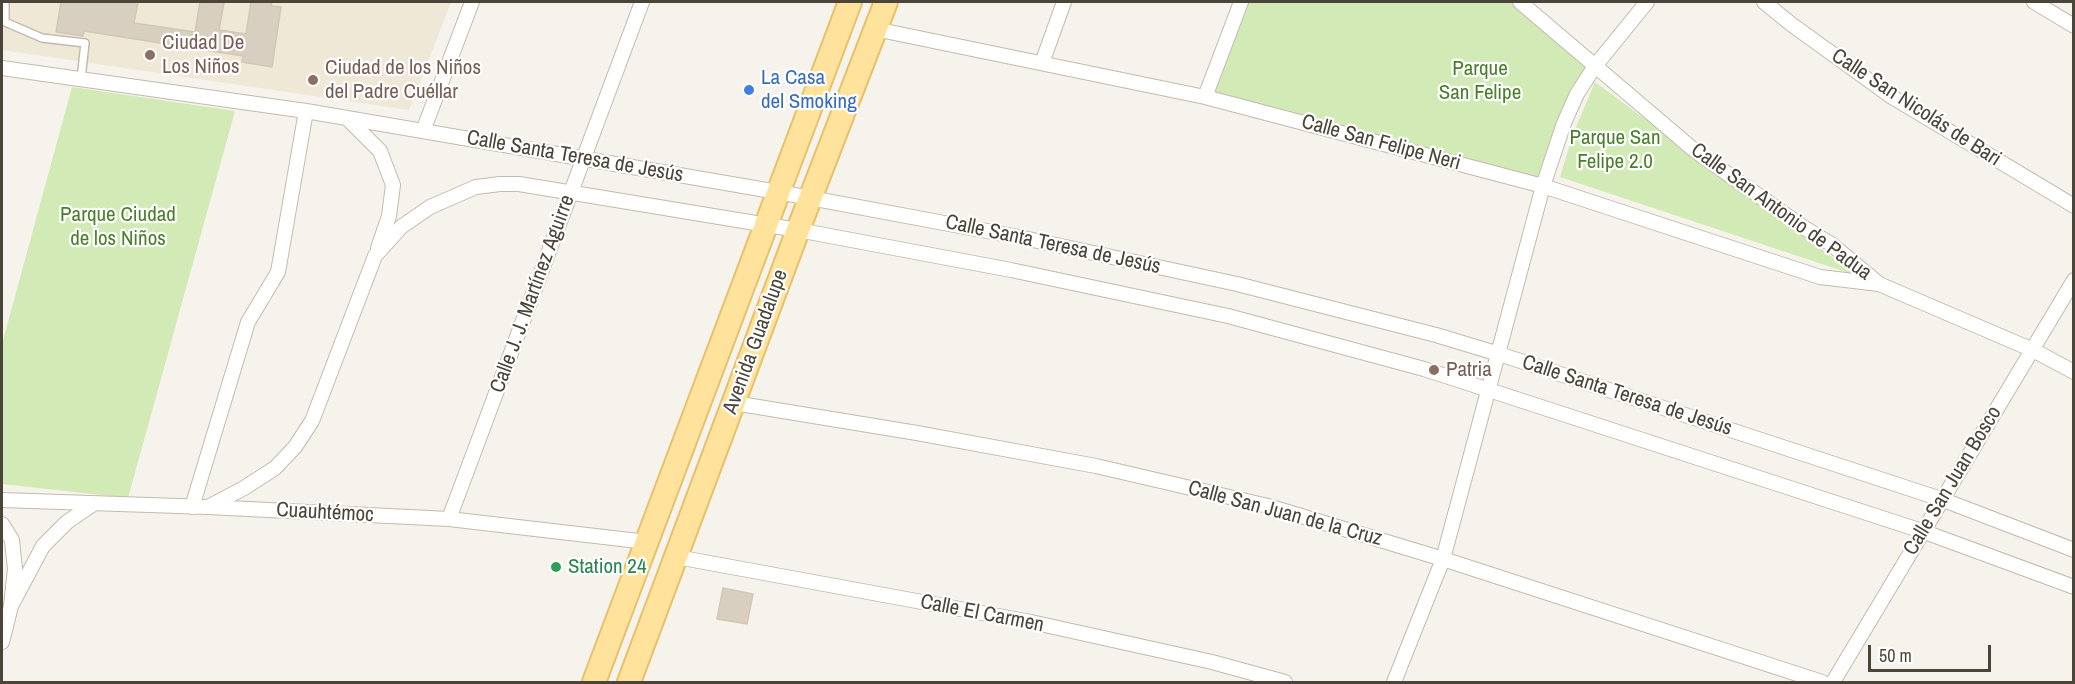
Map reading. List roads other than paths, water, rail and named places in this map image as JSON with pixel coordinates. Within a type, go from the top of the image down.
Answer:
[{"type":"main road","name":"Avenida Guadalupe","points":[[594,682],[850,2]]},
{"type":"main road","name":"Avenida Guadalupe","points":[[629,682],[886,2]]},
{"type":"street","points":[[423,131],[472,2]]},
{"type":"street","name":"Calle J. J. Martínez Aguirre","points":[[448,519],[642,2]]},
{"type":"street","points":[[1042,63],[1064,2]]},
{"type":"street","points":[[1205,97],[1241,2]]},
{"type":"street","name":"Calle San Antonio de Padua","points":[[1520,2],[1694,150],[1803,227],[1831,244],[1879,284],[2033,350],[2073,372]]},
{"type":"street","points":[[1394,682],[1443,559],[1543,186],[1564,123],[1577,94],[1595,66],[1647,2]]},
{"type":"street","name":"Calle San Nicolás de Bari","points":[[1764,2],[1892,97],[2073,206]]},
{"type":"street","points":[[2034,2],[2073,26]]},
{"type":"street","name":"Calle San Felipe Neri","points":[[875,29],[1205,97],[1543,186],[1820,277],[1879,284]]},
{"type":"street","name":"Calle Santa Teresa de Jesús","points":[[2,68],[306,111],[778,192],[1019,237],[1237,284],[1436,335],[1499,354],[1941,499],[2073,550]]},
{"type":"street","points":[[192,507],[248,322],[278,272],[306,111]]},
{"type":"street","points":[[348,119],[380,151],[393,185],[389,216],[375,255]]},
{"type":"street","name":"Calle Santa Teresa de Jesús","points":[[208,507],[244,488],[274,468],[295,447],[312,421],[375,255],[401,227],[430,207],[476,187],[519,184],[798,230],[1011,270],[1228,316],[1424,369],[1922,531],[2073,587]]},
{"type":"street","name":"Calle San Juan Bosco","points":[[1833,682],[2073,280]]},
{"type":"street","name":"Calle San Juan de la Cruz","points":[[734,403],[917,433],[1096,466],[1268,506],[1443,559],[1822,682]]},
{"type":"street","name":"Cuauhtémoc","points":[[2,500],[448,519],[647,542]]},
{"type":"street","points":[[11,606],[43,546],[67,522],[92,504]]},
{"type":"street","points":[[2,524],[12,540],[15,569],[11,606],[2,642]]},
{"type":"street","name":"Calle El Carmen","points":[[677,557],[1031,622],[1212,662],[1247,678],[1285,682]]},
{"type":"lane","points":[[5,2],[4,22],[42,38],[85,43],[81,79]]},
{"type":"place","name":"Ciudad De Los Niños","points":[[150,55]]},
{"type":"place","name":"Ciudad de los Niños del Padre Cuéllar","points":[[313,80]]},
{"type":"place","name":"La Casa del Smoking","points":[[749,90]]},
{"type":"place","name":"Patria","points":[[1434,370]]},
{"type":"place","name":"Station 24","points":[[556,567]]},
{"type":"park label","name":"Parque San Felipe","points":[[1480,81]]},
{"type":"park label","name":"Parque San Felipe 2.0","points":[[1615,150]]},
{"type":"park label","name":"Parque Ciudad de los Niños","points":[[118,227]]}]
